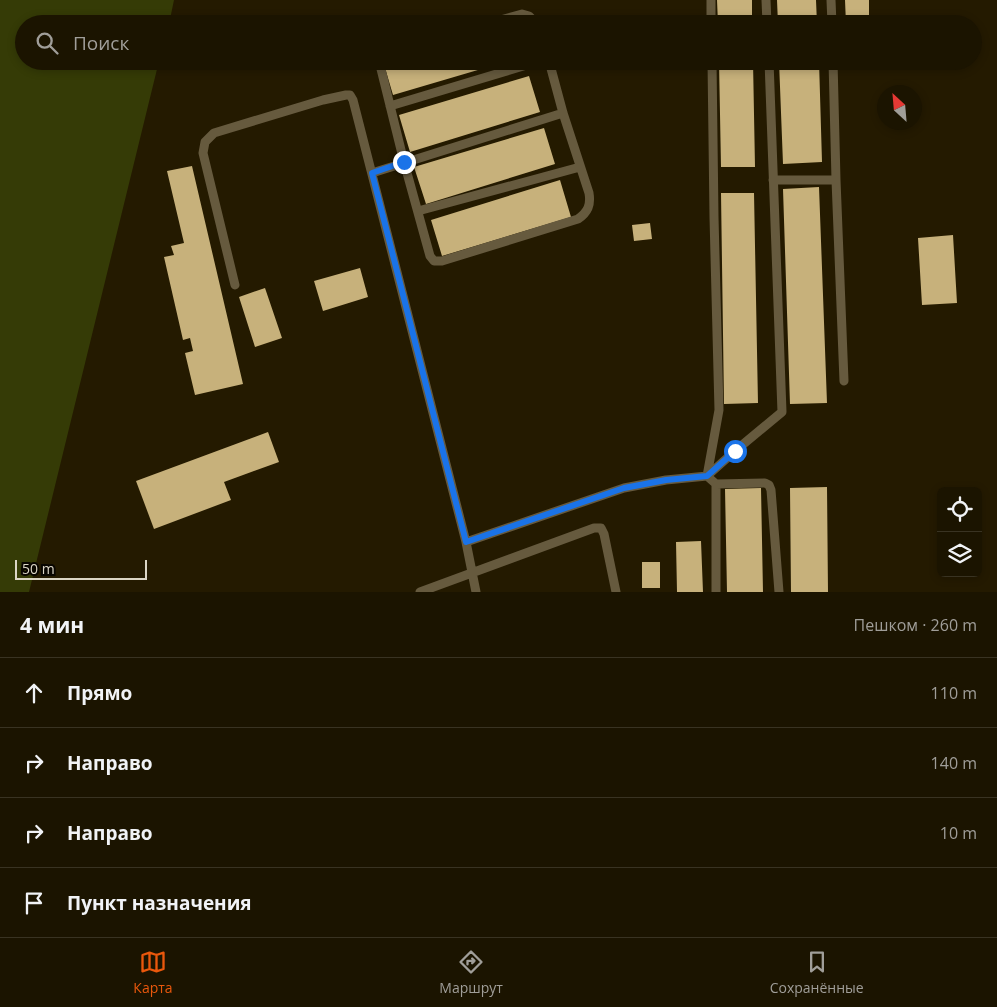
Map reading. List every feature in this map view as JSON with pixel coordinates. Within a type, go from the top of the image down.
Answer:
[{"type":"lane","points":[[711,0],[711,15]]},
{"type":"lane","points":[[766,0],[767,15]]},
{"type":"lane","points":[[831,0],[832,15]]},
{"type":"lane","points":[[381,70],[404,162],[430,256],[434,262],[578,219],[584,215],[590,201],[551,70]]},
{"type":"lane","points":[[390,106],[510,70]]},
{"type":"lane","points":[[707,476],[719,410],[712,70]]},
{"type":"lane","points":[[466,542],[624,488],[666,480],[707,476],[782,412],[769,70]]},
{"type":"lane","points":[[833,70],[844,380]]},
{"type":"lane","points":[[235,285],[203,153],[205,142],[214,133],[323,100],[346,95],[350,96],[353,100],[372,173],[466,542],[476,592]]},
{"type":"lane","points":[[372,173],[563,114]]},
{"type":"lane","points":[[418,211],[580,167]]},
{"type":"lane","points":[[774,180],[836,180]]},
{"type":"lane","points":[[707,476],[716,484],[765,483],[769,485],[771,490],[779,592]]},
{"type":"lane","points":[[716,484],[716,592]]},
{"type":"lane","points":[[420,592],[594,528],[601,528],[604,534],[616,592]]},
{"type":"green space","points":[[0,0],[174,0],[171,15],[15,15],[15,70],[157,70],[29,592],[0,592]]},
{"type":"building","points":[[717,0],[752,0],[752,15],[718,15]]},
{"type":"building","points":[[777,0],[816,0],[817,15],[778,15]]},
{"type":"building","points":[[845,0],[869,0],[869,15],[846,15]]},
{"type":"building","points":[[386,70],[478,70],[393,95]]},
{"type":"building","points":[[719,70],[753,70],[755,167],[721,167]]},
{"type":"building","points":[[779,70],[819,70],[822,162],[783,164]]},
{"type":"building","points":[[529,76],[540,112],[410,152],[399,115]]},
{"type":"building","points":[[544,128],[555,164],[426,204],[414,167]]},
{"type":"building","points":[[192,166],[243,384],[195,395],[185,353],[193,351],[190,338],[183,340],[164,257],[174,255],[171,246],[184,243],[167,171]]},
{"type":"building","points":[[560,180],[571,217],[442,256],[431,220]]},
{"type":"building","points":[[819,187],[827,403],[790,404],[783,189]]},
{"type":"building","points":[[721,193],[754,193],[758,403],[724,404]]},
{"type":"building","points":[[650,223],[652,239],[634,241],[632,225]]},
{"type":"building","points":[[953,235],[957,303],[922,305],[918,238]]},
{"type":"building","points":[[360,268],[368,297],[323,311],[314,281]]},
{"type":"building","points":[[265,288],[282,338],[255,347],[239,297]]},
{"type":"building","points":[[268,432],[279,462],[224,482],[231,500],[154,529],[136,481]]},
{"type":"building","points":[[827,487],[828,592],[791,592],[790,488]]},
{"type":"building","points":[[761,488],[763,592],[727,592],[725,489]]},
{"type":"building","points":[[701,541],[703,592],[677,592],[676,542]]},
{"type":"building","points":[[642,562],[660,562],[660,588],[642,588]]},
{"type":"route","points":[[404,162],[372,173],[466,542],[624,488],[666,480],[707,476],[735,451]]}]
